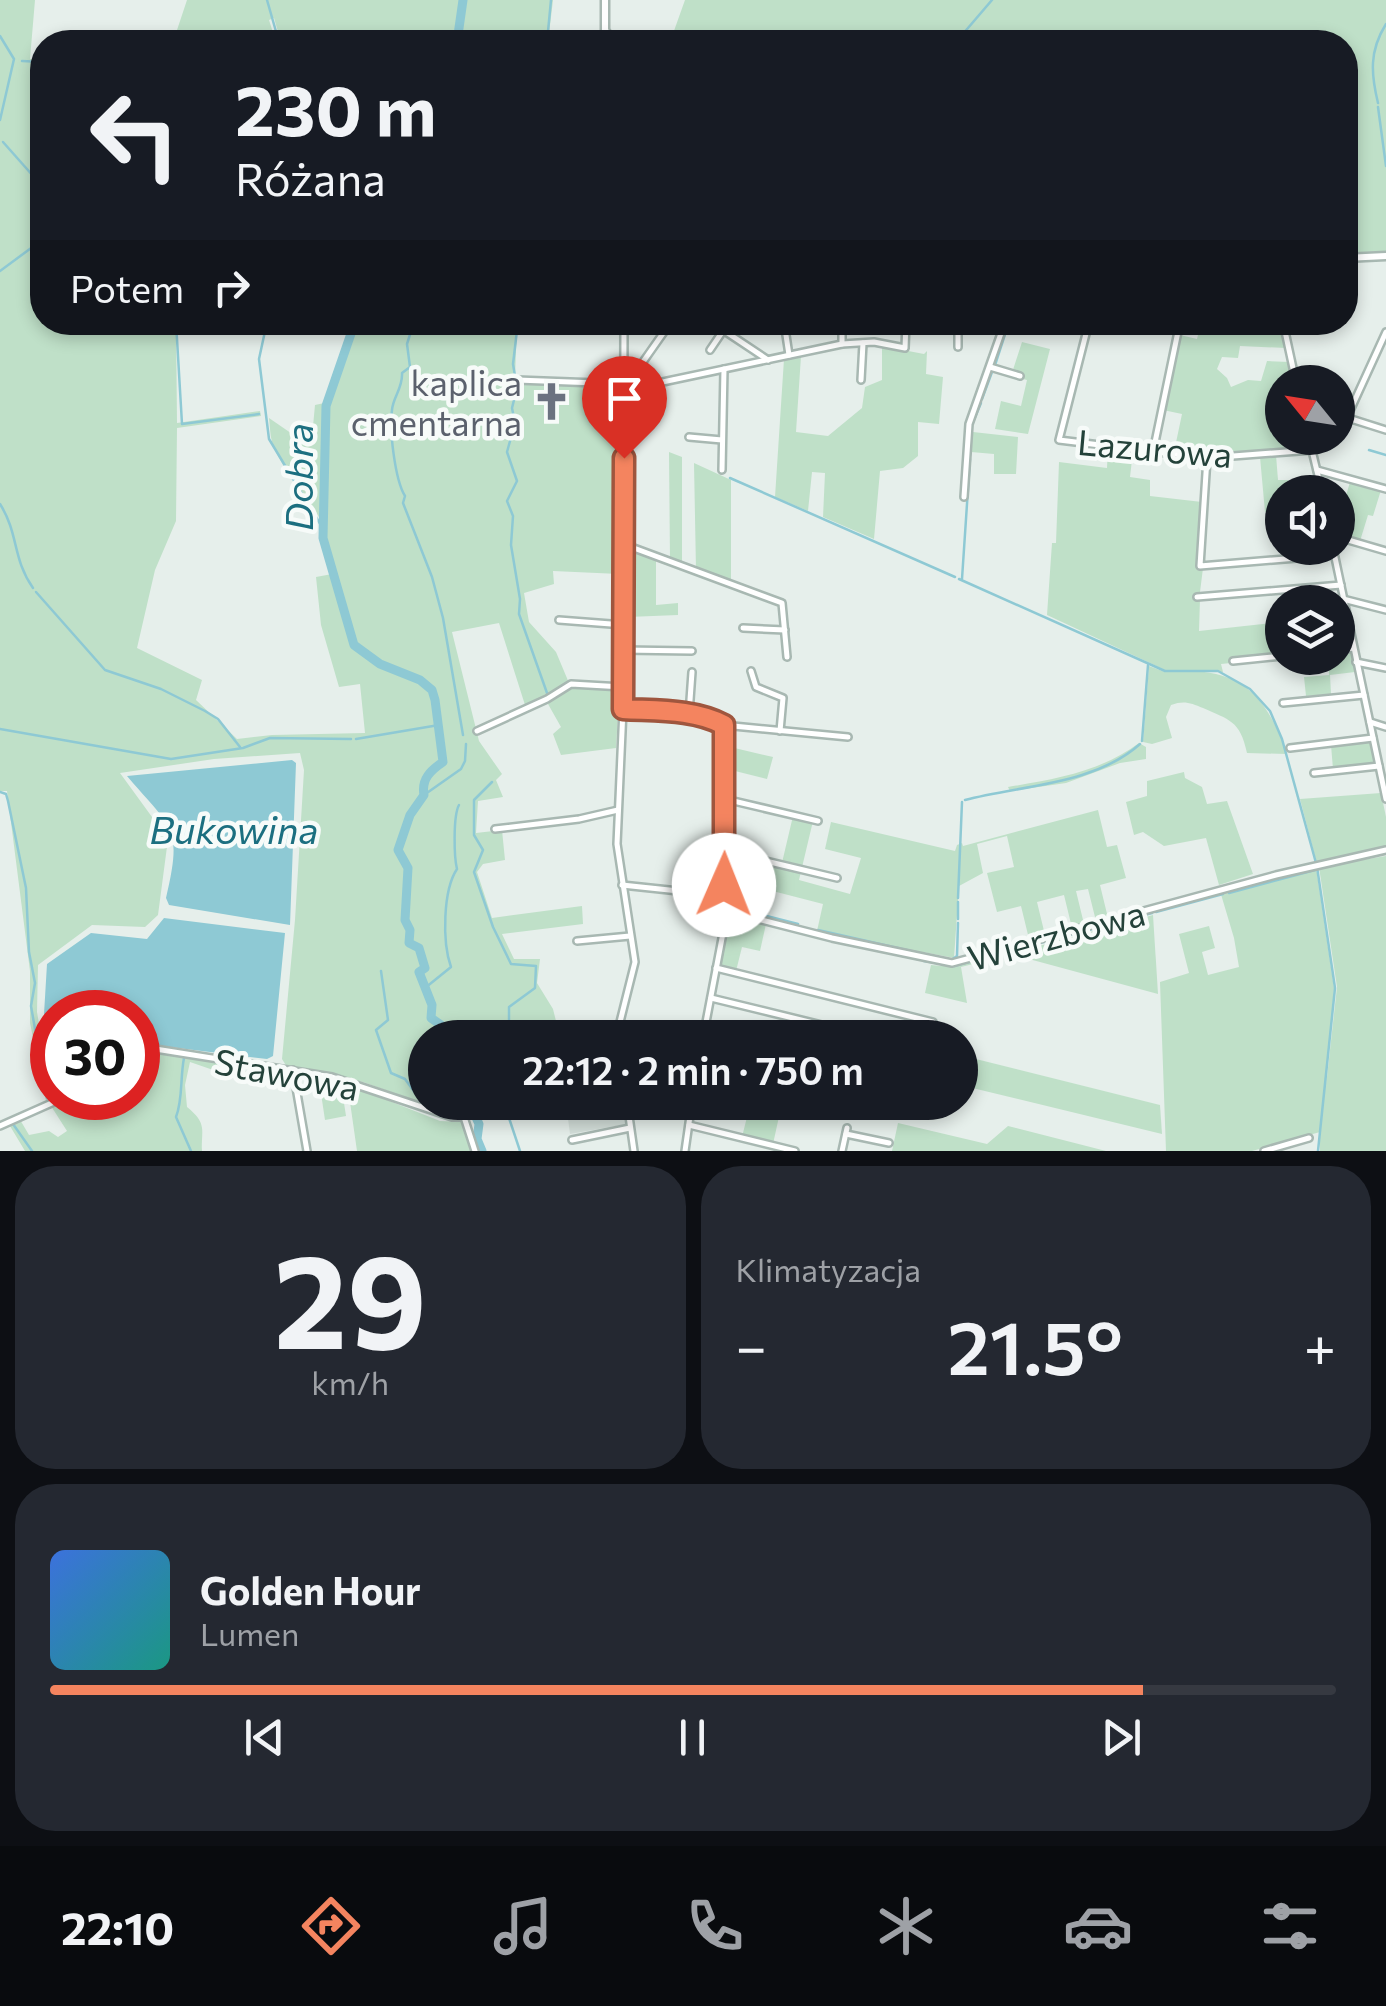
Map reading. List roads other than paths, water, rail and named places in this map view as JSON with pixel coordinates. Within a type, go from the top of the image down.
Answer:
[{"type":"street","points":[[605,0],[605,30]]},
{"type":"street","points":[[1358,257],[1386,256]]},
{"type":"street","points":[[1355,402],[1386,332]]},
{"type":"street","points":[[621,1020],[635,969],[617,844],[624,650],[624,335]]},
{"type":"street","points":[[626,382],[661,335]]},
{"type":"street","points":[[710,350],[721,335]]},
{"type":"street","points":[[730,335],[768,360]]},
{"type":"street","points":[[786,335],[789,356]]},
{"type":"street","points":[[842,335],[842,344]]},
{"type":"street","points":[[517,380],[626,382],[638,387],[842,344],[905,348],[906,335]]},
{"type":"street","points":[[958,335],[958,347]]},
{"type":"street","points":[[964,497],[969,424],[1001,335]]},
{"type":"street","name":"Lazurowa","points":[[1086,335],[1058,440],[1207,458],[1265,454]]},
{"type":"street","points":[[1153,452],[1177,335]]},
{"type":"street","points":[[1286,335],[1292,365]]},
{"type":"street","points":[[861,380],[862,343]]},
{"type":"street","points":[[990,367],[1020,376]]},
{"type":"street","points":[[722,470],[724,369]]},
{"type":"street","points":[[1355,420],[1386,430]]},
{"type":"street","points":[[689,437],[722,440]]},
{"type":"street","points":[[1313,455],[1318,475]]},
{"type":"street","points":[[1207,458],[1200,566],[1265,559]]},
{"type":"street","points":[[1317,470],[1386,488]]},
{"type":"street","points":[[1355,542],[1386,550]]},
{"type":"street","points":[[623,545],[782,604],[787,657]]},
{"type":"street","points":[[1197,597],[1341,584],[1337,565]]},
{"type":"street","points":[[1355,602],[1386,610]]},
{"type":"street","points":[[559,620],[624,625]]},
{"type":"street","points":[[744,628],[785,630]]},
{"type":"street","points":[[624,650],[692,651]]},
{"type":"street","points":[[1233,660],[1265,657]]},
{"type":"street","points":[[1355,657],[1386,799]]},
{"type":"street","points":[[1356,662],[1386,668]]},
{"type":"street","points":[[752,671],[756,687],[783,698],[780,731]]},
{"type":"street","points":[[689,714],[692,672]]},
{"type":"street","points":[[477,732],[571,684],[623,687]]},
{"type":"street","points":[[1283,702],[1364,695]]},
{"type":"street","points":[[623,709],[689,714],[724,725],[848,737]]},
{"type":"street","points":[[1370,722],[1386,727]]},
{"type":"street","points":[[707,1020],[724,904],[724,725]]},
{"type":"street","points":[[1290,748],[1373,738]]},
{"type":"street","points":[[1314,773],[1379,766]]},
{"type":"street","points":[[725,799],[818,820]]},
{"type":"street","points":[[496,829],[618,810]]},
{"type":"street","name":"Wierzbowa","points":[[622,885],[688,892],[724,904],[742,915],[952,962],[1276,875],[1386,850]]},
{"type":"street","points":[[724,851],[837,878]]},
{"type":"street","points":[[577,941],[630,936]]},
{"type":"street","points":[[716,968],[925,1020]]},
{"type":"street","points":[[711,998],[802,1020]]},
{"type":"street","name":"Stawowa","points":[[160,1050],[359,1084],[408,1103]]},
{"type":"street","points":[[293,1070],[307,1151]]},
{"type":"street","points":[[0,1126],[30,1113]]},
{"type":"street","points":[[471,1120],[476,1151]]},
{"type":"street","points":[[629,1120],[634,1151]]},
{"type":"street","points":[[685,1151],[689,1120]]},
{"type":"street","points":[[688,1125],[795,1151]]},
{"type":"street","points":[[572,1140],[630,1128]]},
{"type":"street","points":[[842,1151],[847,1131],[889,1143]]},
{"type":"street","points":[[1264,1151],[1309,1138]]},
{"type":"water","name":"Bukowina","points":[[292,760],[296,763],[290,925],[169,905],[166,898],[173,856],[170,830],[127,776]]},
{"type":"water","name":"Bukowina","points":[[164,918],[285,933],[273,1056],[267,1059],[160,1046],[160,990],[45,990],[47,964],[91,933],[147,939]]},
{"type":"waterway","points":[[267,0],[276,30]]},
{"type":"waterway","name":"Dobra","points":[[459,30],[463,0]]},
{"type":"waterway","points":[[548,30],[551,0]]},
{"type":"waterway","points":[[966,30],[992,0]]},
{"type":"waterway","points":[[1378,103],[1373,63],[1386,24]]},
{"type":"waterway","points":[[0,36],[14,59],[0,120]]},
{"type":"waterway","points":[[22,61],[30,61]]},
{"type":"waterway","points":[[1378,107],[1386,166]]},
{"type":"waterway","points":[[3,142],[30,172]]},
{"type":"waterway","points":[[0,271],[30,249]]},
{"type":"waterway","points":[[177,335],[182,424],[259,414]]},
{"type":"waterway","points":[[264,335],[259,359],[269,439],[322,527]]},
{"type":"waterway","name":"Dobra","points":[[351,335],[326,406],[323,538],[354,645],[380,664],[420,680],[432,690],[435,700],[443,762],[426,780],[424,795],[410,815],[398,850],[408,868],[405,920],[410,930],[409,943],[419,948],[425,968],[419,972],[434,1020]]},
{"type":"waterway","points":[[410,335],[410,367],[402,373],[392,410],[394,454],[405,496],[403,503],[432,577],[443,618],[463,735]]},
{"type":"waterway","points":[[516,335],[513,364],[517,388],[512,408],[515,423],[507,452],[517,481],[507,501],[513,516],[511,545],[519,614],[547,693]]},
{"type":"waterway","points":[[995,365],[1005,335]]},
{"type":"waterway","points":[[982,399],[992,372]]},
{"type":"waterway","points":[[971,427],[981,403]]},
{"type":"waterway","points":[[970,455],[971,431]]},
{"type":"waterway","points":[[1369,450],[1386,455]]},
{"type":"waterway","points":[[962,579],[970,459]]},
{"type":"waterway","points":[[730,478],[955,577]]},
{"type":"waterway","points":[[0,504],[33,588]]},
{"type":"waterway","points":[[959,579],[1165,671],[1218,671],[1250,689],[1270,711],[1282,739],[1316,863]]},
{"type":"waterway","points":[[36,592],[105,670],[161,689],[205,711],[218,719],[240,747]]},
{"type":"waterway","points":[[1142,741],[1148,665]]},
{"type":"waterway","points":[[356,739],[439,725]]},
{"type":"waterway","points":[[0,729],[171,759],[243,748],[270,738],[351,739]]},
{"type":"waterway","points":[[424,795],[461,769],[466,744]]},
{"type":"waterway","points":[[965,800],[1079,776],[1122,758],[1140,744]]},
{"type":"waterway","points":[[492,782],[474,800],[474,835],[483,850],[474,872],[511,964],[536,966],[535,988],[509,1007],[509,1020]]},
{"type":"waterway","points":[[0,792],[6,794],[8,801],[26,888],[34,990]]},
{"type":"waterway","points":[[958,898],[962,802]]},
{"type":"waterway","points":[[425,988],[451,967],[445,916],[457,869],[459,805]]},
{"type":"waterway","points":[[1317,867],[1335,988],[1318,1151]]},
{"type":"waterway","points":[[1229,893],[1315,870]]},
{"type":"waterway","points":[[1156,912],[1223,894]]},
{"type":"waterway","points":[[724,901],[735,908],[798,924]]},
{"type":"waterway","points":[[958,902],[958,919]]},
{"type":"waterway","points":[[924,961],[954,966],[1152,913]]},
{"type":"waterway","points":[[818,930],[951,960],[957,956],[958,923]]},
{"type":"waterway","points":[[876,950],[880,951]]},
{"type":"waterway","points":[[885,952],[917,959]]},
{"type":"waterway","points":[[381,971],[388,1020],[376,1030],[391,1073],[408,1083]]},
{"type":"waterway","points":[[184,1058],[176,1117],[191,1151]]},
{"type":"waterway","name":"Dobra","points":[[477,1120],[477,1139],[482,1151]]},
{"type":"waterway","points":[[510,1120],[520,1151]]},
{"type":"waterway","points":[[13,1124],[32,1151]]},
{"type":"place","name":"kaplica cmentarna","points":[[552,401]]}]
